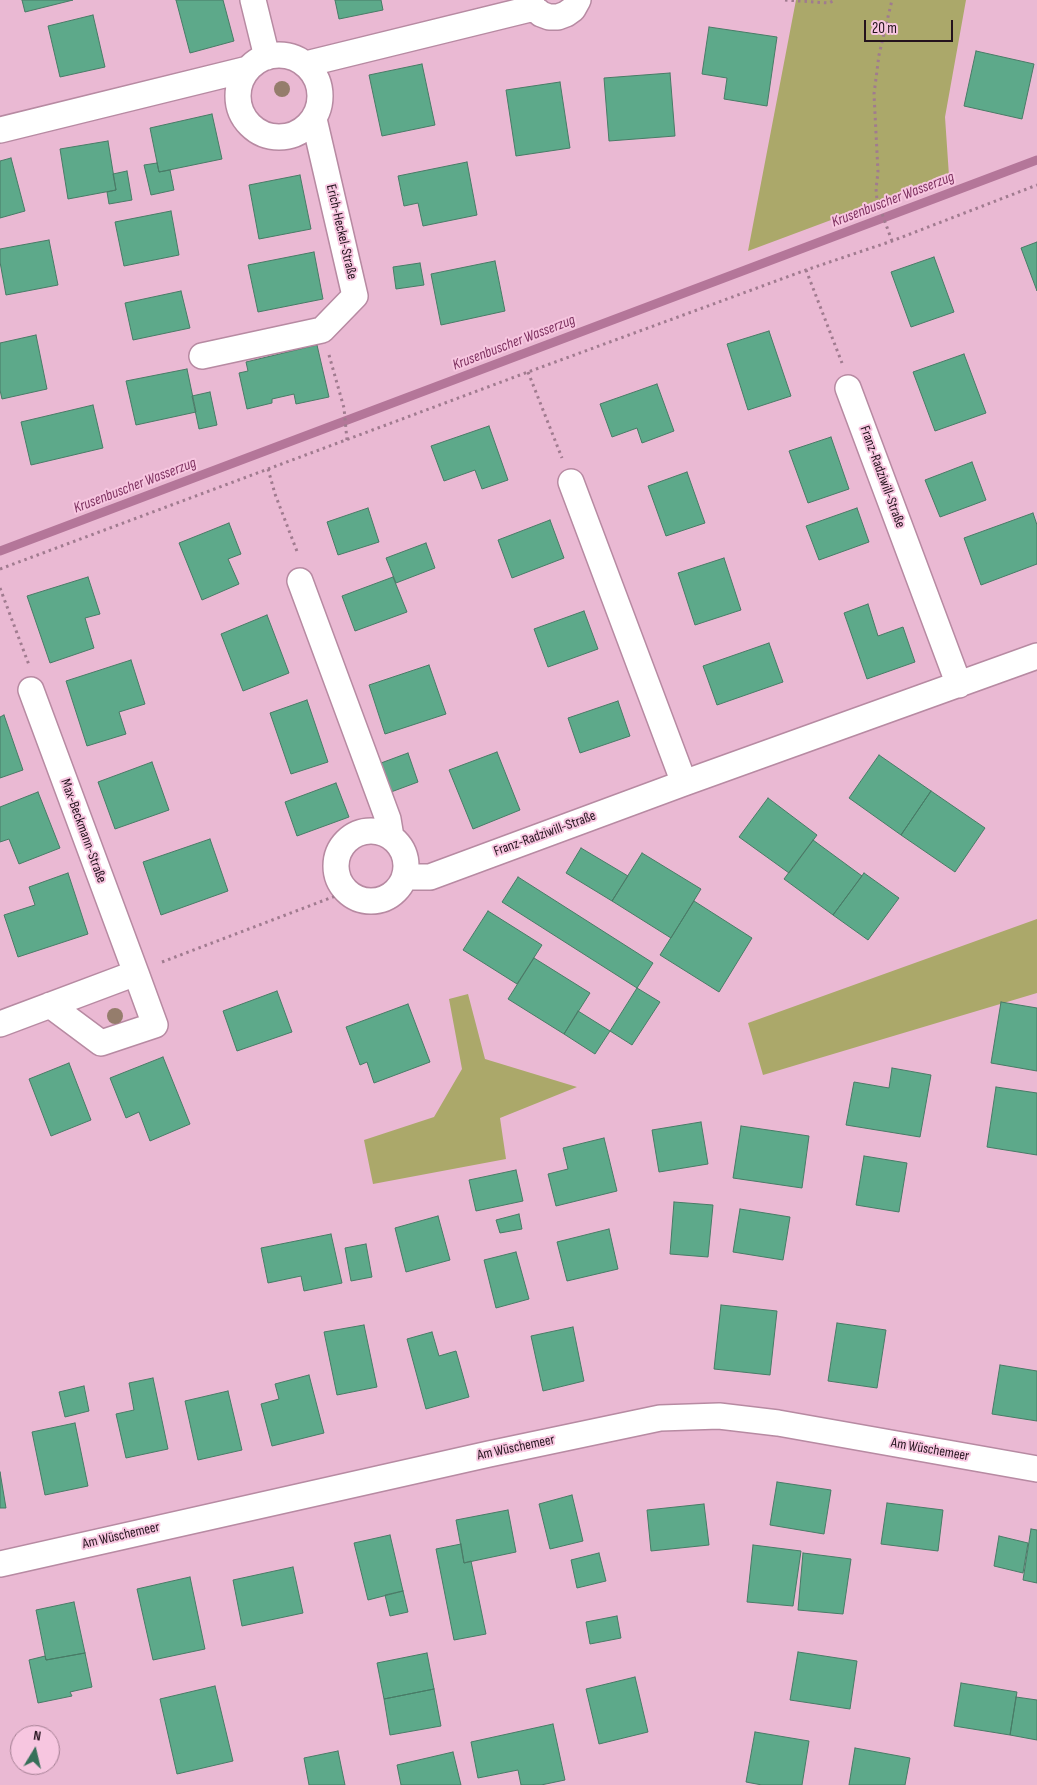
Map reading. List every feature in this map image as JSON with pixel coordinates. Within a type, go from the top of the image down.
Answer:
[{"type":"street","points":[[252,0],[258,63]]},
{"type":"street","points":[[314,119],[305,129],[292,136],[278,138],[264,135],[252,128],[243,117],[238,104],[238,90],[242,77],[258,63],[272,55],[296,58],[306,64],[532,4],[541,14],[549,17],[558,17],[573,9],[578,0]]},
{"type":"street","points":[[0,130],[258,63]]},
{"type":"street","name":"Erich-Heckel-Straße","points":[[306,64],[314,73],[319,84],[321,96],[319,108],[314,119],[356,296],[322,330]]},
{"type":"street","points":[[202,356],[322,330]]},
{"type":"street","name":"Franz-Radziwill-Straße","points":[[848,388],[959,685]]},
{"type":"street","points":[[571,482],[684,783]]},
{"type":"street","points":[[300,581],[388,819],[390,837]]},
{"type":"street","name":"Franz-Radziwill-Straße","points":[[405,876],[430,877],[1037,656]]},
{"type":"street","name":"Max-Beckmann-Straße","points":[[31,690],[155,1025],[101,1043],[50,1005]]},
{"type":"street","points":[[380,832],[390,837],[399,845],[404,855],[405,876],[399,888],[391,896],[379,901],[367,902],[356,899],[346,892],[338,882],[336,858],[341,847],[358,833],[380,832]]},
{"type":"street","points":[[0,1024],[136,973]]},
{"type":"street","name":"Am Wüschemeer","points":[[0,1564],[489,1454],[660,1418],[719,1416],[778,1422],[1037,1469]]},
{"type":"path","points":[[785,0],[828,3],[835,0]]},
{"type":"path","points":[[892,0],[879,54],[874,94],[878,172],[877,200],[892,240]]},
{"type":"path","points":[[0,569],[528,372],[892,240],[1037,184]]},
{"type":"path","points":[[806,270],[844,368],[848,388]]},
{"type":"path","points":[[322,330],[344,408],[347,440]]},
{"type":"path","points":[[528,372],[571,482]]},
{"type":"path","points":[[268,469],[275,494],[302,565],[300,581]]},
{"type":"path","points":[[0,588],[30,670],[31,690]]},
{"type":"path","points":[[136,973],[346,892]]},
{"type":"shaded area","points":[[796,0],[966,0],[945,117],[949,176],[748,251]]},
{"type":"shaded area","points":[[1037,919],[1037,993],[763,1075],[748,1023]]},
{"type":"shaded area","points":[[468,994],[485,1059],[577,1087],[500,1118],[506,1159],[373,1184],[364,1140],[434,1117],[462,1069],[449,999]]},
{"type":"building","points":[[22,0],[73,0],[25,12]]},
{"type":"building","points":[[176,0],[223,0],[234,41],[190,53]]},
{"type":"building","points":[[335,0],[381,0],[383,10],[339,19]]},
{"type":"building","points":[[93,15],[105,67],[60,77],[48,26]]},
{"type":"building","points":[[709,27],[777,37],[767,106],[724,99],[727,78],[702,74]]},
{"type":"building","points":[[976,51],[1034,64],[1022,119],[964,106]]},
{"type":"building","points":[[422,64],[435,125],[382,136],[369,75]]},
{"type":"building","points":[[670,73],[675,136],[609,141],[604,78]]},
{"type":"building","points":[[560,82],[570,148],[516,156],[506,90]]},
{"type":"building","points":[[212,114],[222,159],[159,172],[150,128]]},
{"type":"building","points":[[108,141],[116,190],[68,199],[60,149]]},
{"type":"building","points":[[11,158],[25,211],[0,218],[0,161]]},
{"type":"building","points":[[467,162],[477,215],[423,226],[418,203],[404,206],[398,176]]},
{"type":"building","points":[[157,163],[159,172],[170,170],[174,190],[151,195],[144,165]]},
{"type":"building","points":[[127,171],[132,200],[109,204],[107,192],[116,190],[113,174]]},
{"type":"building","points":[[300,175],[311,229],[259,239],[249,185]]},
{"type":"building","points":[[171,211],[179,255],[124,266],[115,222]]},
{"type":"building","points":[[49,240],[58,285],[6,295],[0,262],[0,249]]},
{"type":"building","points":[[1037,242],[1037,291],[1021,248]]},
{"type":"building","points":[[314,252],[323,299],[258,312],[248,265]]},
{"type":"building","points":[[934,257],[954,312],[911,327],[891,272]]},
{"type":"building","points":[[495,261],[505,311],[441,325],[431,274]]},
{"type":"building","points":[[420,263],[424,285],[396,289],[393,267]]},
{"type":"building","points":[[181,291],[190,328],[133,340],[125,303]]},
{"type":"building","points":[[769,331],[791,396],[748,410],[727,344]]},
{"type":"building","points":[[36,335],[47,389],[2,399],[0,390],[0,343]]},
{"type":"building","points":[[317,345],[329,397],[296,404],[294,394],[272,399],[272,403],[247,409],[239,373],[248,371],[246,362]]},
{"type":"building","points":[[964,354],[986,413],[935,431],[913,372]]},
{"type":"building","points":[[187,369],[196,412],[136,425],[126,381]]},
{"type":"building","points":[[657,384],[674,431],[642,443],[637,428],[612,437],[600,404]]},
{"type":"building","points":[[210,392],[217,425],[199,429],[192,396]]},
{"type":"building","points":[[93,405],[103,448],[31,465],[21,422]]},
{"type":"building","points":[[489,426],[508,480],[482,489],[475,470],[444,481],[431,446]]},
{"type":"building","points":[[831,437],[849,489],[808,503],[789,451]]},
{"type":"building","points":[[972,462],[986,500],[940,517],[925,480]]},
{"type":"building","points":[[687,472],[705,523],[666,536],[648,486]]},
{"type":"building","points":[[368,508],[379,542],[338,555],[327,522]]},
{"type":"building","points":[[857,508],[869,542],[819,560],[806,526]]},
{"type":"building","points":[[1033,513],[1037,525],[1037,564],[981,585],[964,538]]},
{"type":"building","points":[[550,520],[564,558],[512,578],[498,540]]},
{"type":"building","points":[[229,523],[241,554],[228,559],[239,584],[202,600],[179,543]]},
{"type":"building","points":[[426,543],[435,568],[396,583],[386,558]]},
{"type":"building","points":[[724,558],[741,610],[695,625],[678,573]]},
{"type":"building","points":[[88,577],[100,614],[85,618],[94,648],[50,663],[27,596]]},
{"type":"building","points":[[393,577],[407,612],[355,631],[342,596]]},
{"type":"building","points":[[868,604],[878,636],[903,627],[915,662],[867,679],[844,613]]},
{"type":"building","points":[[584,611],[598,649],[548,667],[534,629]]},
{"type":"building","points":[[267,615],[289,673],[243,691],[221,634]]},
{"type":"building","points":[[769,643],[783,682],[717,705],[703,666]]},
{"type":"building","points":[[131,660],[145,704],[119,712],[126,734],[87,746],[66,681]]},
{"type":"building","points":[[429,665],[446,714],[385,734],[369,685]]},
{"type":"building","points":[[307,700],[328,762],[291,774],[270,713]]},
{"type":"building","points":[[618,701],[630,736],[580,753],[568,718]]},
{"type":"building","points":[[4,715],[23,770],[0,778],[0,717]]},
{"type":"building","points":[[497,752],[520,810],[473,829],[449,770]]},
{"type":"building","points":[[408,753],[418,782],[391,792],[381,763]]},
{"type":"building","points":[[879,755],[931,791],[901,835],[849,798]]},
{"type":"building","points":[[152,762],[169,810],[115,829],[98,782]]},
{"type":"building","points":[[336,783],[349,817],[297,836],[285,802]]},
{"type":"building","points":[[931,791],[985,828],[955,872],[901,835]]},
{"type":"building","points":[[38,792],[60,848],[19,864],[9,839],[0,842],[0,807]]},
{"type":"building","points":[[768,798],[817,835],[789,873],[739,837]]},
{"type":"building","points":[[210,839],[228,891],[161,915],[143,862]]},
{"type":"building","points":[[813,840],[862,876],[833,915],[784,879]]},
{"type":"building","points":[[581,848],[628,876],[612,901],[566,873]]},
{"type":"building","points":[[642,853],[701,889],[671,938],[612,901]]},
{"type":"building","points":[[68,873],[88,934],[18,957],[4,915],[35,905],[29,887]]},
{"type":"building","points":[[864,873],[899,898],[868,940],[833,915]]},
{"type":"building","points":[[518,877],[653,963],[637,988],[502,902]]},
{"type":"building","points":[[694,901],[752,938],[719,992],[660,955]]},
{"type":"building","points":[[488,911],[542,945],[517,984],[463,950]]},
{"type":"building","points":[[534,958],[590,993],[564,1034],[508,999]]},
{"type":"building","points":[[637,988],[660,1002],[632,1045],[610,1031]]},
{"type":"building","points":[[277,991],[292,1032],[237,1051],[223,1011]]},
{"type":"building","points":[[1001,1002],[1037,1008],[1037,1071],[991,1063]]},
{"type":"building","points":[[408,1004],[430,1062],[374,1083],[367,1062],[360,1065],[346,1027]]},
{"type":"building","points":[[578,1011],[610,1031],[595,1054],[564,1034]]},
{"type":"building","points":[[163,1057],[190,1124],[150,1141],[139,1112],[126,1118],[110,1078]]},
{"type":"building","points":[[69,1063],[91,1120],[51,1136],[29,1079]]},
{"type":"building","points":[[892,1068],[931,1075],[920,1137],[846,1125],[854,1082],[889,1088]]},
{"type":"building","points":[[996,1087],[1037,1093],[1037,1155],[987,1147]]},
{"type":"building","points":[[701,1122],[708,1164],[659,1172],[652,1130]]},
{"type":"building","points":[[741,1126],[809,1136],[802,1188],[733,1178]]},
{"type":"building","points":[[604,1138],[617,1191],[556,1206],[548,1174],[568,1169],[563,1148]]},
{"type":"building","points":[[864,1156],[907,1163],[899,1212],[856,1205]]},
{"type":"building","points":[[516,1170],[523,1201],[476,1211],[469,1180]]},
{"type":"building","points":[[674,1202],[713,1205],[708,1257],[670,1254]]},
{"type":"building","points":[[740,1209],[790,1217],[783,1260],[733,1252]]},
{"type":"building","points":[[519,1214],[522,1229],[500,1233],[496,1220]]},
{"type":"building","points":[[438,1216],[450,1260],[406,1272],[395,1228]]},
{"type":"building","points":[[609,1229],[618,1269],[567,1281],[557,1242]]},
{"type":"building","points":[[331,1234],[342,1283],[304,1291],[301,1276],[268,1283],[261,1248]]},
{"type":"building","points":[[366,1244],[372,1277],[351,1281],[345,1248]]},
{"type":"building","points":[[516,1252],[529,1299],[496,1308],[484,1260]]},
{"type":"building","points":[[721,1305],[777,1311],[770,1375],[714,1369]]},
{"type":"building","points":[[837,1323],[886,1330],[877,1388],[828,1381]]},
{"type":"building","points":[[364,1325],[377,1387],[337,1395],[324,1332]]},
{"type":"building","points":[[573,1327],[584,1381],[543,1391],[531,1336]]},
{"type":"building","points":[[432,1332],[439,1356],[456,1351],[469,1397],[426,1409],[407,1339]]},
{"type":"building","points":[[1000,1365],[1037,1371],[1037,1421],[992,1414]]},
{"type":"building","points":[[309,1375],[324,1433],[272,1446],[261,1404],[279,1399],[275,1384]]},
{"type":"building","points":[[153,1378],[168,1449],[126,1458],[116,1414],[134,1410],[129,1383]]},
{"type":"building","points":[[84,1386],[89,1411],[65,1417],[59,1392]]},
{"type":"building","points":[[228,1391],[242,1450],[198,1460],[185,1401]]},
{"type":"building","points":[[75,1423],[88,1486],[45,1495],[32,1432]]},
{"type":"building","points":[[0,1472],[6,1508],[0,1508]]},
{"type":"building","points":[[777,1482],[831,1490],[824,1534],[770,1525]]},
{"type":"building","points":[[572,1495],[583,1541],[550,1549],[539,1504]]},
{"type":"building","points":[[887,1503],[943,1510],[938,1551],[881,1544]]},
{"type":"building","points":[[704,1504],[709,1545],[651,1551],[647,1510]]},
{"type":"building","points":[[508,1510],[516,1552],[464,1563],[456,1520]]},
{"type":"building","points":[[1031,1529],[1037,1530],[1037,1583],[1023,1580]]},
{"type":"building","points":[[390,1535],[403,1591],[368,1600],[354,1543]]},
{"type":"building","points":[[999,1536],[1028,1543],[1023,1573],[994,1566]]},
{"type":"building","points":[[461,1544],[464,1563],[471,1561],[486,1634],[454,1640],[436,1549]]},
{"type":"building","points":[[753,1545],[801,1551],[793,1606],[747,1602]]},
{"type":"building","points":[[599,1553],[606,1581],[577,1588],[571,1560]]},
{"type":"building","points":[[803,1553],[851,1559],[843,1614],[798,1610]]},
{"type":"building","points":[[293,1567],[303,1613],[242,1626],[233,1580]]},
{"type":"building","points":[[190,1577],[205,1649],[153,1660],[137,1589]]},
{"type":"building","points":[[403,1591],[408,1612],[390,1616],[385,1595]]},
{"type":"building","points":[[74,1602],[85,1653],[46,1660],[36,1610]]},
{"type":"building","points":[[617,1616],[621,1638],[590,1644],[586,1622]]},
{"type":"building","points":[[798,1652],[857,1661],[850,1709],[790,1700]]},
{"type":"building","points":[[85,1653],[92,1687],[70,1692],[72,1696],[38,1703],[29,1660],[45,1656],[46,1660]]},
{"type":"building","points":[[427,1653],[434,1689],[384,1699],[377,1663]]},
{"type":"building","points":[[635,1677],[648,1732],[599,1744],[586,1689]]},
{"type":"building","points":[[961,1683],[1017,1692],[1010,1735],[954,1726]]},
{"type":"building","points":[[215,1686],[233,1761],[177,1774],[160,1699]]},
{"type":"building","points":[[434,1689],[441,1726],[390,1735],[384,1699]]},
{"type":"building","points":[[1016,1697],[1037,1700],[1037,1740],[1010,1735]]},
{"type":"building","points":[[553,1724],[565,1780],[541,1785],[521,1785],[518,1770],[478,1778],[471,1742]]},
{"type":"building","points":[[755,1732],[809,1741],[802,1785],[762,1785],[746,1782]]},
{"type":"building","points":[[855,1748],[910,1758],[905,1785],[849,1785]]},
{"type":"building","points":[[338,1751],[345,1785],[309,1785],[304,1758]]},
{"type":"building","points":[[453,1752],[461,1785],[401,1785],[397,1765]]},
{"type":"waterway","name":"Krusenbuscher Wasserzug","points":[[0,551],[1037,160]]}]
